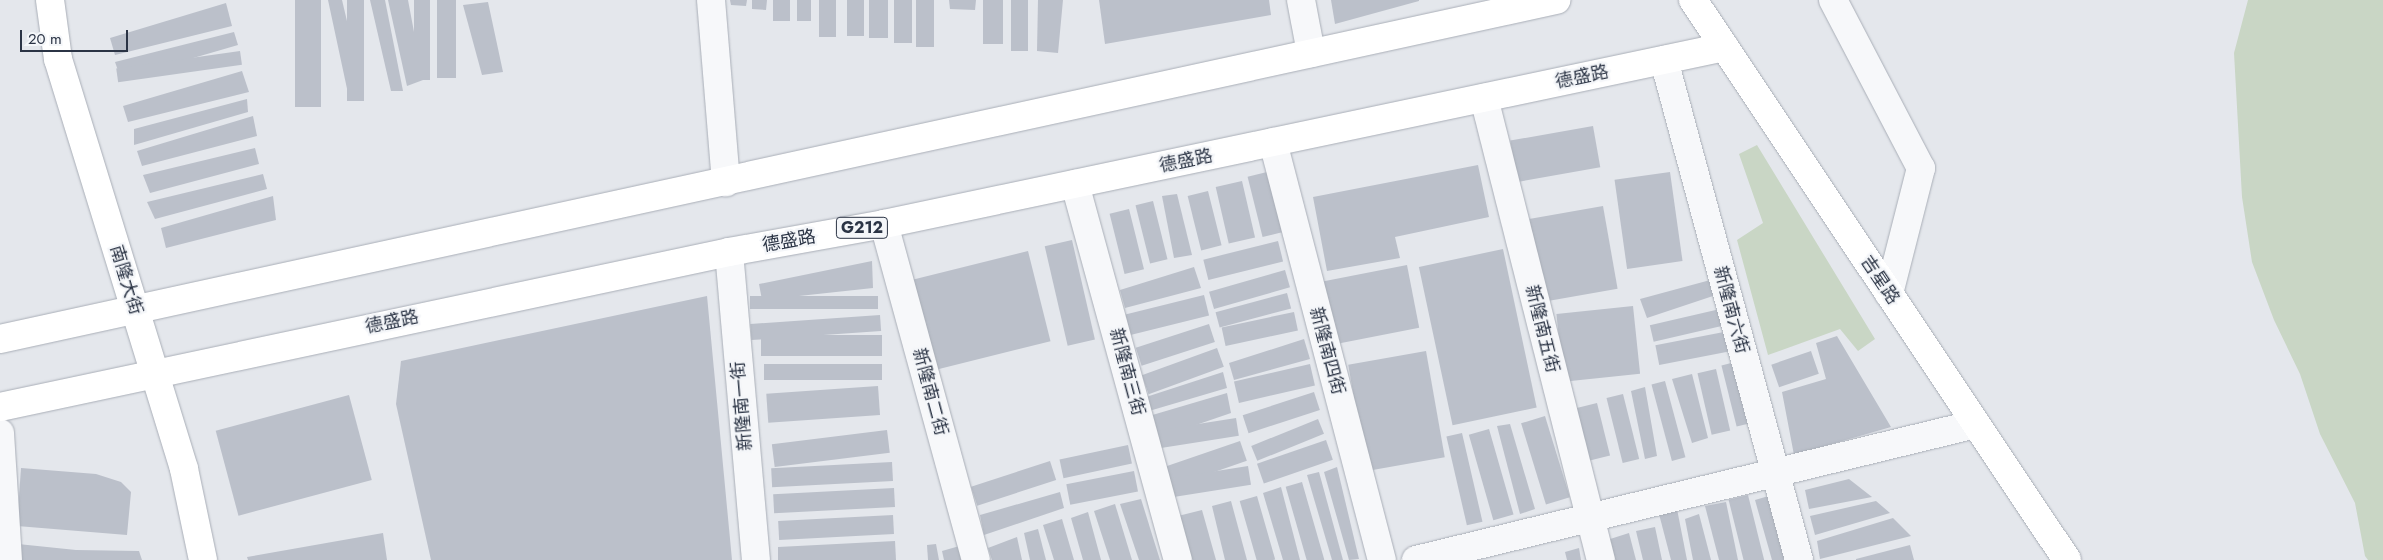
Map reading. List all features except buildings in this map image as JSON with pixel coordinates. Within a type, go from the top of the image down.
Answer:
[{"type":"main road","name":"南隆大街","points":[[50,0],[58,60],[136,311],[154,377],[184,469],[203,560]]},
{"type":"main road","points":[[0,339],[136,311],[1556,0]]},
{"type":"main road","name":"吉星路","points":[[1694,0],[2067,560]]},
{"type":"main road","name":"德盛路","points":[[0,408],[154,377],[359,329],[729,252],[884,224],[1725,47]]},
{"type":"street","points":[[711,0],[726,182]]},
{"type":"street","points":[[1301,0],[1311,53]]},
{"type":"street","points":[[1834,0],[1921,168],[1889,294]]},
{"type":"street","name":"新隆南六街","points":[[1664,60],[1799,560]]},
{"type":"street","name":"新隆南五街","points":[[1484,98],[1601,560]]},
{"type":"street","name":"新隆南四街","points":[[1273,142],[1382,560]]},
{"type":"street","name":"新隆南三街","points":[[1075,184],[1178,560]]},
{"type":"street","name":"新隆南二街","points":[[884,224],[976,560]]},
{"type":"street","name":"新隆南一街","points":[[729,252],[756,560]]},
{"type":"street","points":[[1416,560],[1976,424]]},
{"type":"street","points":[[0,433],[8,560]]},
{"type":"green space","points":[[2248,0],[2383,0],[2383,560],[2368,560],[2365,556],[2355,503],[2320,434],[2300,374],[2274,320],[2252,262],[2242,197],[2234,53]]},
{"type":"green space","points":[[1757,145],[1875,339],[1858,351],[1840,329],[1768,355],[1737,240],[1763,223],[1739,154]]}]
